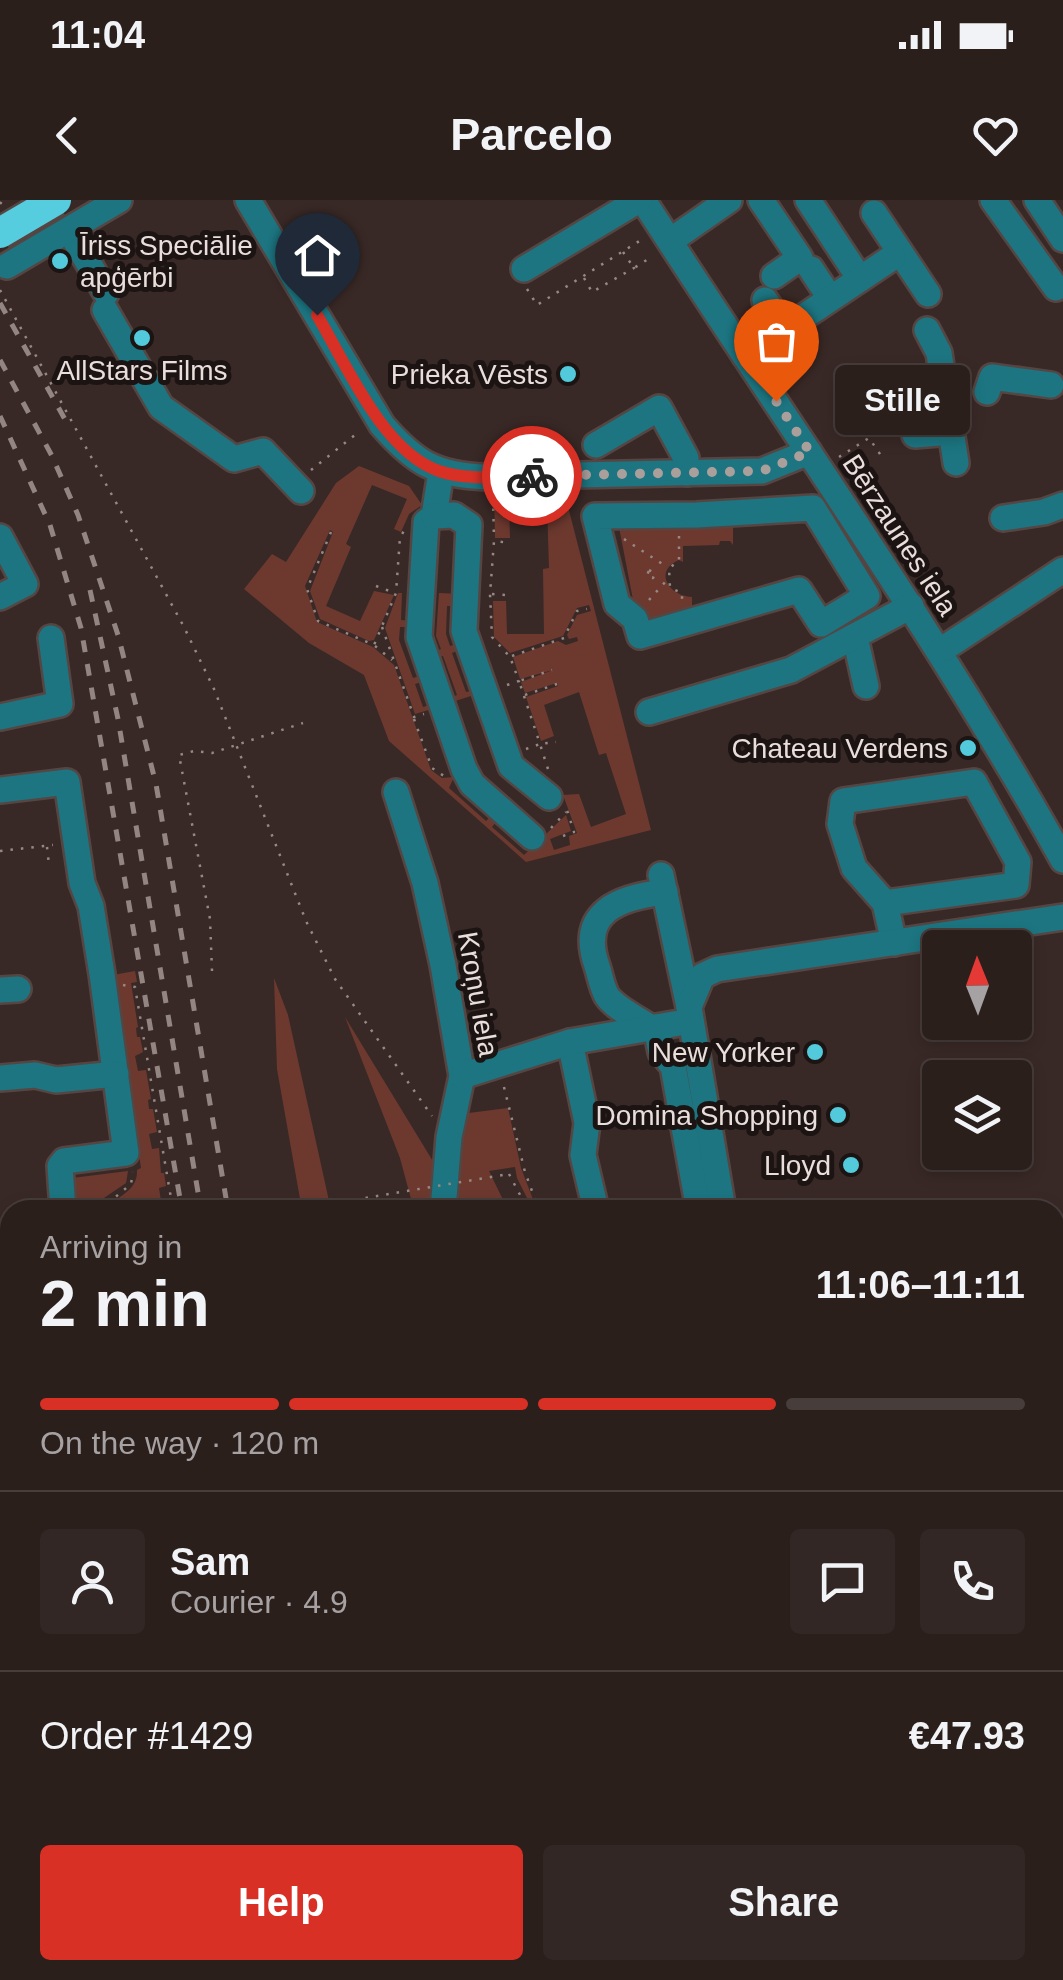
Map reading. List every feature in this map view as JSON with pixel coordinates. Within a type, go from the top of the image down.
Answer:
[{"type":"highway","points":[[0,233],[66,219]]},
{"type":"street","points":[[4,278],[66,219],[120,200]]},
{"type":"street","points":[[248,200],[371,428],[440,472],[486,477],[762,471],[810,452]]},
{"type":"street","points":[[524,270],[641,200]]},
{"type":"street","name":"Bērzaunes iela","points":[[641,200],[658,244],[746,356],[912,606],[1014,770],[1063,860]]},
{"type":"street","points":[[658,244],[729,200]]},
{"type":"street","points":[[761,200],[800,258],[769,288],[784,329]]},
{"type":"street","points":[[808,200],[860,278]]},
{"type":"street","points":[[993,200],[1056,288]]},
{"type":"street","points":[[1037,200],[1063,239]]},
{"type":"street","points":[[874,213],[928,294]]},
{"type":"street","points":[[66,219],[161,407],[234,460],[263,451],[298,488]]},
{"type":"street","points":[[746,356],[893,257]]},
{"type":"street","points":[[811,270],[830,298]]},
{"type":"street","points":[[927,330],[939,353],[956,463]]},
{"type":"street","points":[[987,392],[992,377],[1051,385]]},
{"type":"street","points":[[596,444],[660,408],[692,473],[688,515]]},
{"type":"street","points":[[915,435],[950,432]]},
{"type":"street","points":[[434,516],[440,472]]},
{"type":"street","points":[[1003,518],[1044,512],[1063,504]]},
{"type":"street","points":[[814,508],[867,596],[821,624],[800,590],[640,636],[635,619],[617,604],[594,516],[688,515],[814,508]]},
{"type":"street","points":[[537,838],[472,784],[419,637],[426,522],[434,516],[454,515],[468,525],[464,632],[509,761],[549,785]]},
{"type":"street","points":[[0,538],[25,584],[0,597]]},
{"type":"street","points":[[940,651],[1063,570]]},
{"type":"street","points":[[649,712],[791,670],[912,606]]},
{"type":"street","points":[[0,717],[60,704],[51,638]]},
{"type":"street","points":[[854,638],[866,686]]},
{"type":"street","points":[[467,775],[509,761]]},
{"type":"street","points":[[980,793],[1014,770]]},
{"type":"street","points":[[0,790],[67,782],[82,882],[91,906],[102,974],[126,1153],[64,1161],[60,1166],[62,1200]]},
{"type":"street","points":[[885,903],[1016,885],[1018,862],[974,782],[843,801],[840,824],[854,868],[885,903],[894,943]]},
{"type":"street","name":"Kroņu iela","points":[[396,792],[425,883],[462,1076],[448,1137],[445,1200]]},
{"type":"street","points":[[697,1200],[673,1066],[661,1052],[654,1028],[608,997],[590,947],[592,930],[604,912],[663,884],[722,1200]]},
{"type":"street","points":[[690,1014],[702,976],[717,970],[1063,917]]},
{"type":"street","points":[[462,1076],[570,1042],[654,1028],[690,1014]]},
{"type":"street","points":[[570,1042],[587,1123],[582,1155],[593,1200]]},
{"type":"street","points":[[0,1078],[34,1075],[56,1080],[116,1074]]},
{"type":"path","points":[[524,270],[518,274],[537,305],[623,252],[658,244]]},
{"type":"path","points":[[583,277],[592,292],[635,270],[658,244]]},
{"type":"path","points":[[623,252],[635,270]]},
{"type":"path","points":[[4,278],[214,689],[306,922],[335,980],[401,1077],[448,1137]]},
{"type":"path","points":[[298,488],[320,462],[371,428]]},
{"type":"path","points":[[837,458],[869,438],[882,457]]},
{"type":"path","points":[[655,574],[668,571],[679,561],[688,515]]},
{"type":"path","points":[[331,532],[307,589],[318,621],[374,645],[394,661]]},
{"type":"path","points":[[374,645],[396,593],[400,537],[404,532]]},
{"type":"path","points":[[599,532],[620,537],[668,571]]},
{"type":"path","points":[[392,534],[400,537]]},
{"type":"path","points":[[668,571],[670,588],[682,593]]},
{"type":"path","points":[[626,612],[642,607],[667,580]]},
{"type":"path","points":[[376,586],[396,593]]},
{"type":"path","points":[[510,657],[564,638],[577,611],[587,608]]},
{"type":"path","points":[[524,696],[556,684]]},
{"type":"path","points":[[212,970],[210,920],[179,755],[212,753],[303,723]]},
{"type":"path","points":[[549,785],[540,744],[556,742]]},
{"type":"path","points":[[537,838],[567,811],[574,832],[563,836]]},
{"type":"path","points":[[0,852],[66,843]]},
{"type":"path","points":[[47,846],[49,865]]},
{"type":"path","points":[[134,986],[171,1200]]},
{"type":"path","points":[[496,1065],[535,1200]]},
{"type":"path","points":[[111,1200],[133,1180],[126,1153]]},
{"type":"path","points":[[354,1200],[509,1174],[523,1200]]},
{"type":"shaded area","points":[[359,466],[409,486],[422,505],[409,514],[401,532],[394,529],[407,499],[372,485],[346,544],[351,547],[326,606],[360,621],[374,591],[394,595],[374,640],[320,619],[310,591],[333,532],[330,530],[305,586],[317,622],[373,647],[394,665],[431,770],[442,778],[454,777],[449,788],[486,821],[494,813],[499,818],[492,827],[524,855],[566,815],[571,831],[550,839],[554,850],[570,845],[569,836],[577,833],[563,795],[579,794],[591,827],[626,814],[606,753],[599,755],[579,692],[544,705],[554,736],[541,741],[526,697],[558,686],[557,683],[525,693],[521,682],[553,670],[520,679],[513,657],[558,641],[566,645],[578,641],[577,637],[569,639],[567,635],[577,615],[591,611],[589,605],[577,608],[563,636],[510,653],[494,637],[493,601],[506,601],[507,634],[544,634],[543,569],[549,568],[547,503],[509,503],[510,538],[495,538],[494,490],[563,487],[651,830],[526,862],[389,741],[364,675],[309,643],[244,589],[272,554],[286,562],[336,483]]},
{"type":"shaded area","points":[[733,525],[733,545],[720,541],[719,545],[683,546],[683,562],[679,560],[667,570],[671,588],[692,597],[692,613],[646,626],[635,610],[619,527]]},
{"type":"shaded area","points":[[398,593],[402,593],[401,620],[412,621],[411,627],[400,627],[399,640],[413,678],[423,675],[425,681],[415,684],[423,707],[433,704],[435,708],[415,714],[385,628]]},
{"type":"shaded area","points":[[439,593],[459,594],[458,606],[447,606],[446,634],[450,646],[460,643],[462,649],[452,653],[466,692],[476,690],[477,694],[449,703],[447,699],[457,695],[443,656],[433,658],[431,653],[441,649],[436,636]]},
{"type":"shaded area","points":[[135,971],[137,982],[131,983],[137,1037],[143,1052],[135,1056],[138,1071],[146,1070],[149,1109],[153,1109],[157,1132],[149,1134],[152,1149],[159,1148],[166,1186],[159,1188],[161,1200],[116,1200],[134,1183],[141,1168],[113,975]]},
{"type":"shaded area","points":[[274,978],[288,1015],[329,1200],[300,1200],[277,1069]]},
{"type":"shaded area","points":[[345,1017],[434,1163],[430,1200],[411,1200],[400,1158]]},
{"type":"shaded area","points":[[508,1108],[521,1168],[533,1200],[528,1200],[515,1167],[489,1171],[503,1200],[451,1200],[461,1114]]},
{"type":"shaded area","points":[[128,1171],[126,1183],[101,1200],[75,1200],[72,1178]]},
{"type":"tram line","points":[[0,236],[61,200]]},
{"type":"railway","points":[[0,303],[67,423]]},
{"type":"railway","points":[[0,360],[52,456],[78,515],[118,635],[156,784],[226,1200]]},
{"type":"railway","points":[[0,416],[50,525],[81,628],[180,1200]]},
{"type":"railway","points":[[90,590],[118,719],[199,1200]]},
{"type":"way so far","points":[[532,476],[762,471],[810,452],[776,401]]},
{"type":"place","name":"Īriss Speciālie apģērbi","points":[[60,261]]},
{"type":"place","name":"AllStars Films","points":[[142,338]]},
{"type":"place","name":"Prieka Vēsts","points":[[568,374]]},
{"type":"place","name":"Stille","points":[[776,401]]},
{"type":"place","name":"Chateau Verdens","points":[[968,748]]},
{"type":"place","name":"New Yorker","points":[[815,1052]]},
{"type":"place","name":"Domina Shopping","points":[[838,1115]]},
{"type":"place","name":"Lloyd","points":[[851,1165]]},
{"type":"route","points":[[317,315],[382,425],[406,453],[440,472],[462,476],[532,476]]}]
